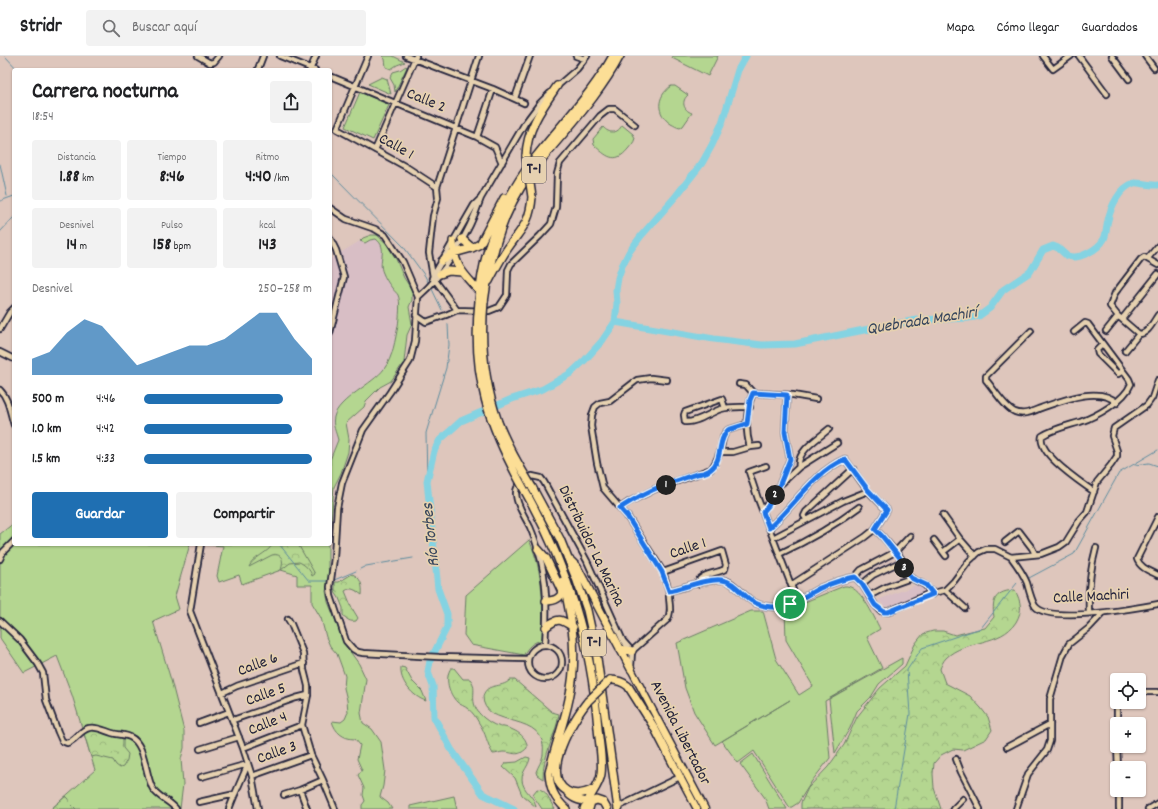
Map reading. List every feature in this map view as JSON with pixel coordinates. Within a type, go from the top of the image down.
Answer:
[{"type":"highway","name":"T-1","points":[[566,809],[553,793],[549,773],[569,699],[574,656],[573,627],[553,555],[553,546],[498,423],[490,393],[484,351],[482,301],[480,292],[483,269],[488,250],[498,221],[515,186],[544,148],[594,88],[613,56]]},
{"type":"highway","name":"T-1","points":[[482,301],[494,248],[518,193],[529,175],[599,91],[612,72],[620,56]]},
{"type":"highway","points":[[486,287],[503,256],[529,218],[532,197],[526,156],[526,145],[529,133],[540,112],[557,86]]},
{"type":"highway","points":[[442,261],[454,253],[480,244],[497,210],[518,176],[538,151],[544,148]]},
{"type":"highway","points":[[462,239],[472,248]]},
{"type":"highway","points":[[453,241],[457,264],[462,272],[480,292]]},
{"type":"highway","points":[[434,278],[449,271],[462,272]]},
{"type":"highway","name":"T-1","points":[[528,489],[560,539],[581,592],[592,631],[618,808]]},
{"type":"highway","points":[[553,546],[562,565],[579,616],[591,666],[602,773],[588,806]]},
{"type":"highway","points":[[538,550],[546,558],[565,594],[554,601],[546,601]]},
{"type":"highway","points":[[568,558],[577,567],[631,669]]},
{"type":"highway","points":[[546,627],[552,622],[558,620],[563,621],[573,627]]},
{"type":"highway","points":[[620,649],[632,651]]},
{"type":"highway","points":[[588,806],[571,796],[563,788],[556,775],[558,760],[570,727],[588,702],[610,680],[623,682],[628,686],[654,727],[680,777]]},
{"type":"highway","points":[[567,791],[581,793],[594,789]]},
{"type":"highway","points":[[588,806],[600,800],[605,804],[607,809]]},
{"type":"main road","name":"Avenida Libertador","points":[[631,669],[705,809]]},
{"type":"main road","name":"Avenida Libertador","points":[[680,777],[696,809]]},
{"type":"street","points":[[198,56],[210,63],[214,62],[218,56]]},
{"type":"street","points":[[258,68],[263,56]]},
{"type":"street","points":[[280,56],[310,68]]},
{"type":"street","points":[[312,68],[316,56]]},
{"type":"street","points":[[356,86],[368,56]]},
{"type":"street","points":[[406,56],[415,58],[493,89],[524,103]]},
{"type":"street","points":[[457,310],[434,278],[429,253],[433,216],[438,198],[437,187],[479,56]]},
{"type":"street","points":[[515,98],[530,56]]},
{"type":"street","points":[[576,56],[586,57]]},
{"type":"street","points":[[1043,56],[1053,69],[1071,56]]},
{"type":"street","points":[[1079,56],[1107,94]]},
{"type":"street","points":[[1112,56],[1129,79]]},
{"type":"street","points":[[1146,56],[1154,68]]},
{"type":"street","points":[[418,295],[426,288],[454,253],[477,209],[481,198],[533,111],[577,68],[586,57]]},
{"type":"street","points":[[375,150],[397,103],[415,58]]},
{"type":"street","name":"Calle 2","points":[[332,77],[477,137],[495,147],[502,163]]},
{"type":"street","name":"Calle 1","points":[[356,86],[337,129],[408,168],[437,187]]},
{"type":"street","points":[[477,137],[493,89]]},
{"type":"street","points":[[416,315],[426,322],[457,310],[489,311],[500,307],[507,295],[508,270],[511,264],[551,224],[557,195],[557,174],[560,163],[600,116],[609,109],[613,109],[623,114],[635,125]]},
{"type":"street","points":[[434,278],[474,205],[481,198]]},
{"type":"street","points":[[332,209],[346,219],[375,229],[384,235],[403,262],[418,295],[415,341],[410,362],[362,430],[342,483],[337,508],[334,558],[330,587],[331,596],[346,641],[358,652],[367,653],[528,659]]},
{"type":"street","points":[[332,242],[343,270],[344,277],[332,325]]},
{"type":"street","points":[[1148,258],[1158,246]]},
{"type":"street","points":[[1139,334],[1110,306],[1115,293],[1140,259],[1144,257],[1148,258],[1158,265]]},
{"type":"street","points":[[1106,331],[1158,274]]},
{"type":"street","points":[[0,329],[12,310]]},
{"type":"street","points":[[1125,351],[1139,334],[1146,332],[1158,315]]},
{"type":"street","points":[[1074,332],[1085,323],[1088,324],[1129,379],[1131,384],[1125,395],[1117,403],[1082,421],[1042,436],[1042,445],[1051,458],[1094,492]]},
{"type":"street","points":[[1031,331],[986,376],[986,380],[1008,408],[1014,412],[1026,414],[1076,397],[1094,395],[1112,397],[1117,403]]},
{"type":"street","points":[[1103,344],[1097,350],[1098,354],[1118,374],[1123,371]]},
{"type":"street","points":[[0,352],[12,358]]},
{"type":"street","points":[[631,669],[632,651],[667,620],[670,613],[668,600],[669,591],[662,572],[627,516],[603,488],[592,431],[592,415],[595,407],[600,403],[610,401],[637,380],[651,378],[668,380]]},
{"type":"street","points":[[855,577],[862,584],[875,605],[884,612],[888,612],[945,590],[982,550],[990,548],[995,549],[1011,556],[1035,554],[1051,551],[1066,542],[1079,521],[1087,512],[1097,482],[1117,456],[1117,451],[1112,436],[1114,428],[1146,405],[1152,398],[1158,380]]},
{"type":"street","points":[[739,384],[746,386],[753,393],[787,395],[816,400]]},
{"type":"street","points":[[0,390],[8,400],[12,419]]},
{"type":"street","points":[[750,447],[747,438],[747,424],[750,400],[753,393]]},
{"type":"street","points":[[763,512],[780,484],[790,459],[785,432],[787,395]]},
{"type":"street","points":[[725,408],[722,399],[685,412],[685,422],[700,419],[712,412],[725,408],[750,407]]},
{"type":"street","points":[[620,508],[655,489],[711,469],[720,452],[722,437],[725,432],[747,424]]},
{"type":"street","points":[[799,467],[799,459],[805,451],[829,429]]},
{"type":"street","points":[[780,484],[793,474],[799,467],[837,443]]},
{"type":"street","points":[[720,452],[733,452],[759,446]]},
{"type":"street","points":[[769,528],[819,476],[838,462],[845,459],[868,490],[887,510],[875,529],[791,585]]},
{"type":"street","points":[[766,466],[749,472],[791,585],[793,594],[790,604]]},
{"type":"street","points":[[807,520],[805,514],[853,469]]},
{"type":"street","name":"Distribuidor La Marina","points":[[545,645],[546,601],[543,570],[538,550],[530,528],[518,503],[516,492],[518,485],[532,476],[541,478],[544,482],[587,561],[623,641],[632,651]]},
{"type":"street","points":[[773,538],[843,501],[868,490]]},
{"type":"street","points":[[779,554],[838,522],[859,507]]},
{"type":"street","points":[[943,515],[960,539],[975,556]]},
{"type":"street","points":[[1158,516],[1137,559],[1144,568],[1158,575]]},
{"type":"street","points":[[875,529],[902,561],[904,569],[911,578],[926,585],[933,594]]},
{"type":"street","points":[[1005,542],[1019,531],[1035,554]]},
{"type":"street","points":[[669,591],[715,580],[723,580],[729,582],[747,598],[757,604],[773,607],[790,604],[820,588],[842,579],[855,577],[861,570],[895,552],[910,536]]},
{"type":"street","points":[[934,540],[945,554],[960,539]]},
{"type":"street","points":[[0,559],[3,552],[12,543]]},
{"type":"street","points":[[201,546],[190,611],[243,748],[252,776],[258,809]]},
{"type":"street","points":[[1089,613],[1088,597],[1091,566],[1096,548]]},
{"type":"street","name":"Calle 1","points":[[662,572],[722,551],[726,565],[725,569],[703,576],[699,579],[697,584]]},
{"type":"street","name":"Calle Machiri","points":[[1011,556],[1022,573],[1036,606],[1042,611],[1061,614],[1103,613],[1158,604]]},
{"type":"street","points":[[862,584],[873,575],[902,561]]},
{"type":"street","points":[[869,596],[886,587],[911,578]]},
{"type":"street","points":[[945,590],[965,608]]},
{"type":"street","points":[[1016,809],[1028,774],[1047,750],[1050,741],[1049,705],[1052,689],[1066,648],[1073,640],[1089,628],[1103,613]]},
{"type":"street","points":[[288,618],[303,654],[304,670],[308,686],[308,695],[302,725],[311,755],[335,809]]},
{"type":"street","points":[[0,621],[20,640],[38,664],[43,674],[46,700],[62,741],[67,744],[74,741],[83,730],[89,727],[131,737],[135,740],[143,756],[154,790],[161,798],[176,809]]},
{"type":"street","points":[[545,645],[555,648],[561,657],[562,665],[556,674],[547,679],[537,677],[530,669],[528,659],[531,652],[535,648],[545,645]]},
{"type":"street","name":"Calle 6","points":[[222,693],[237,686],[304,663]]},
{"type":"street","points":[[1146,692],[1158,692]]},
{"type":"street","name":"Calle 5","points":[[233,720],[308,695]]},
{"type":"street","points":[[199,723],[228,712]]},
{"type":"street","points":[[1007,747],[1050,724]]},
{"type":"street","name":"Calle 4","points":[[243,748],[302,725]]},
{"type":"street","points":[[200,749],[239,738]]},
{"type":"street","name":"Calle 3","points":[[252,776],[311,755]]},
{"type":"street","points":[[956,759],[980,809]]},
{"type":"street","points":[[201,777],[248,764]]},
{"type":"street","points":[[229,809],[248,764]]},
{"type":"street","points":[[618,808],[680,777]]},
{"type":"street","points":[[284,795],[323,780]]},
{"type":"street","points":[[300,790],[307,809]]},
{"type":"street","points":[[199,802],[235,794]]},
{"type":"street","points":[[1119,797],[1119,809]]},
{"type":"street","points":[[953,809],[964,799]]},
{"type":"street","points":[[1148,809],[1158,803]]},
{"type":"shaded area","points":[[376,239],[382,244],[381,269],[386,280],[398,296],[398,322],[395,341],[384,369],[356,393],[333,425],[338,440],[332,455],[332,258],[360,241],[365,243]]},
{"type":"shaded area","points":[[921,583],[929,592],[889,607],[884,606],[878,600]]},
{"type":"green space","points":[[382,56],[393,56],[405,62],[391,69],[386,67],[385,59]]},
{"type":"green space","points":[[673,56],[718,56],[708,76],[672,58]]},
{"type":"green space","points":[[406,66],[407,67],[395,92],[394,85],[390,78],[393,72]]},
{"type":"green space","points":[[382,77],[387,79],[391,94],[368,84]]},
{"type":"green space","points":[[671,86],[675,86],[688,95],[684,100],[684,105],[689,112],[692,113],[680,128],[666,120],[660,110],[660,100],[666,90]]},
{"type":"green space","points":[[360,92],[389,105],[373,140],[345,127]]},
{"type":"green space","points":[[622,125],[633,134],[635,138],[632,144],[619,157],[611,157],[603,153],[594,145],[593,139],[603,127],[608,131],[613,132],[618,130]]},
{"type":"green space","points":[[371,235],[377,235],[386,243],[396,259],[404,278],[412,290],[412,300],[409,307],[412,324],[407,335],[404,362],[391,381],[380,387],[366,401],[364,407],[346,423],[349,439],[348,452],[341,473],[334,487],[332,510],[332,455],[338,440],[334,426],[334,417],[342,404],[379,375],[384,369],[392,354],[395,343],[400,310],[398,294],[383,273],[381,264],[382,247],[380,243],[376,239],[365,243],[360,241]]},
{"type":"green space","points":[[12,525],[12,546],[189,546],[175,596],[179,609],[153,621],[171,680],[184,731],[184,748],[181,759],[183,784],[180,809],[51,809],[95,770],[72,695],[57,656],[24,673],[0,638],[0,534]]},
{"type":"green space","points":[[529,540],[538,565],[542,589],[542,640],[531,645],[524,655],[471,645],[464,635],[466,595]]},
{"type":"green space","points":[[223,546],[328,546],[328,567],[330,577],[326,591],[328,602],[346,646],[359,664],[366,679],[361,713],[363,723],[372,729],[381,742],[385,770],[380,797],[388,803],[392,809],[362,809],[362,805],[365,801],[363,795],[364,788],[358,775],[362,770],[357,759],[360,745],[355,739],[347,738],[337,732],[332,721],[341,722],[345,719],[348,712],[344,688],[345,676],[337,654],[330,646],[326,637],[321,618],[312,603],[312,585],[297,585],[297,575],[281,570],[242,584],[239,575],[219,582],[217,576]]},
{"type":"green space","points":[[299,546],[315,574],[312,576],[307,568],[299,562],[290,563],[281,570],[282,558],[278,555],[272,555],[249,567],[270,547]]},
{"type":"green space","points":[[352,574],[358,577],[362,588],[362,595],[352,589],[345,591],[358,618],[356,621],[349,620],[343,615],[343,608],[335,592],[335,582],[339,582]]},
{"type":"green space","points":[[844,586],[856,590],[866,602],[880,629],[867,637],[882,668],[825,701],[830,758],[812,781],[798,803],[790,808],[754,751],[738,763],[722,741],[790,700],[715,745],[694,712],[685,688],[677,643],[751,611],[763,611],[776,659],[799,695],[813,686],[786,640],[785,610]]},
{"type":"green space","points":[[1015,590],[1020,602],[1020,614],[1016,622],[1009,630],[992,639],[954,652],[945,659],[940,669],[945,683],[970,696],[981,708],[988,717],[992,730],[986,739],[963,750],[953,749],[941,755],[934,763],[934,788],[941,809],[801,809],[801,803],[808,788],[828,767],[844,745],[857,717],[880,688],[905,666],[915,644],[923,634],[933,631],[943,631],[955,635],[985,628],[994,617],[993,605],[997,597],[1004,592]]},
{"type":"green space","points":[[902,658],[902,664],[879,684],[871,697],[857,711],[850,728],[835,753],[829,699]]},
{"type":"green space","points":[[401,667],[405,668],[412,681],[422,691],[426,701],[416,696],[408,688],[402,678]]},
{"type":"green space","points":[[451,668],[454,668],[463,679],[470,679],[473,683],[474,702],[478,712],[492,724],[512,729],[520,734],[527,744],[527,748],[524,751],[518,754],[503,752],[493,754],[474,715],[470,710],[457,702],[452,695],[448,686],[448,676]]},
{"type":"green space","points":[[510,680],[515,680],[552,712],[559,714],[545,762],[543,779],[537,775],[536,772],[543,755],[542,741],[536,731],[526,725],[493,714],[486,707],[483,696],[485,692],[491,687],[506,683]]},
{"type":"green space","points":[[89,727],[123,737],[123,748],[128,754],[127,760],[123,767],[120,768],[113,760],[96,756],[91,757],[83,730]]},
{"type":"green space","points":[[753,754],[787,809],[769,809],[765,798],[740,764]]},
{"type":"green space","points":[[526,757],[530,758],[522,779],[524,787],[535,803],[536,807],[522,795],[515,778],[503,767],[505,763],[517,762]]},
{"type":"green space","points":[[537,789],[546,793],[555,809],[542,809],[533,794]]},
{"type":"green space","points":[[66,796],[69,799],[69,802],[76,809],[51,809]]},
{"type":"green space","points":[[454,796],[457,809],[410,809],[410,806]]},
{"type":"waterway","points":[[5,56],[16,68]]},
{"type":"waterway","name":"Río Torbes","points":[[514,809],[483,794],[451,749],[434,717],[433,686],[428,672],[430,661],[447,627],[447,614],[438,589],[427,481],[434,451],[440,440],[461,421],[512,399],[543,389],[571,373],[602,341],[615,322],[618,278],[629,252],[702,163],[722,123],[738,70],[746,56]]},
{"type":"waterway","points":[[0,164],[7,196]]},
{"type":"waterway","points":[[332,174],[403,246],[425,276],[429,284]]},
{"type":"waterway","name":"Quebrada Machirí","points":[[615,322],[714,339],[762,345],[795,344],[917,320],[968,318],[979,316],[990,308],[1003,290],[1030,272],[1043,250],[1053,246],[1058,248],[1067,256],[1077,257],[1088,253],[1097,247],[1105,237],[1107,222],[1116,198],[1129,185],[1134,183],[1158,185]]},
{"type":"waterway","points":[[0,201],[12,197]]},
{"type":"waterway","points":[[0,232],[12,219]]},
{"type":"waterway","points":[[431,287],[442,310]]},
{"type":"waterway","points":[[427,481],[426,433],[446,368],[449,345],[448,324]]},
{"type":"waterway","points":[[1029,578],[1074,554],[1119,473],[1158,450]]},
{"type":"waterway","points":[[1135,465],[1149,463],[1158,466]]},
{"type":"waterway","points":[[281,546],[309,581],[329,581]]},
{"type":"waterway","points":[[360,569],[366,566],[413,558]]},
{"type":"waterway","points":[[332,581],[356,571]]},
{"type":"waterway","points":[[894,809],[910,714],[907,670],[922,648],[981,628],[1017,583]]},
{"type":"route","points":[[753,393],[787,395],[785,432],[790,459],[780,484],[763,512],[769,528],[819,476],[838,462],[845,459],[868,490],[887,509],[887,512],[875,529],[888,542],[900,558],[904,569],[911,578],[926,585],[933,594],[926,595],[888,612],[884,612],[875,605],[862,584],[855,577],[842,579],[820,588],[790,604],[778,607],[761,605],[753,602],[729,582],[723,580],[715,580],[669,591],[667,582],[662,572],[627,516],[620,508],[655,489],[711,469],[714,466],[720,452],[722,437],[725,432],[747,424],[750,400],[753,393]]}]
